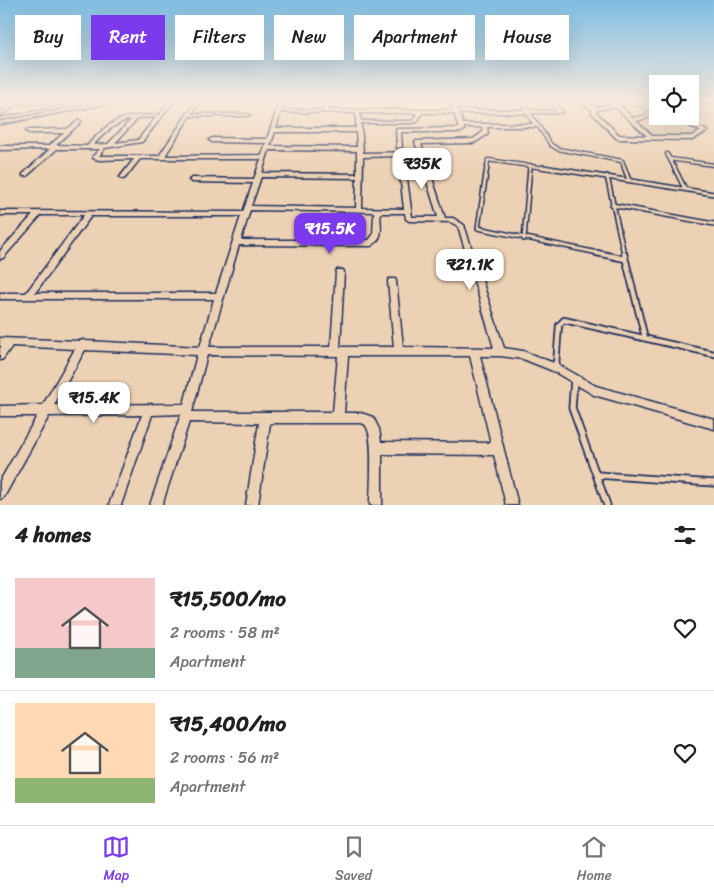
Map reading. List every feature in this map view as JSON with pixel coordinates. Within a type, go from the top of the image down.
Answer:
[{"type":"street","points":[[25,175],[75,125]]},
{"type":"street","points":[[89,146],[110,125]]},
{"type":"street","points":[[128,125],[95,157],[263,157]]},
{"type":"street","points":[[0,148],[106,147],[140,141],[153,125]]},
{"type":"street","points":[[162,157],[183,125]]},
{"type":"street","points":[[156,505],[187,413],[218,296],[274,125]]},
{"type":"street","points":[[359,210],[360,125]]},
{"type":"street","points":[[500,352],[461,225],[451,220],[411,220],[408,216],[398,130],[461,130],[461,125],[534,127],[536,125]]},
{"type":"street","points":[[605,125],[615,136],[692,138],[705,131],[690,125]]},
{"type":"street","points":[[637,125],[651,137]]},
{"type":"street","points":[[442,220],[419,141],[476,140],[486,133],[484,126]]},
{"type":"street","points":[[272,130],[359,130]]},
{"type":"street","points":[[29,131],[69,131]]},
{"type":"street","points":[[212,140],[360,152],[400,151],[422,154]]},
{"type":"street","points":[[124,177],[138,158]]},
{"type":"street","points":[[192,180],[359,176]]},
{"type":"street","points":[[236,242],[371,243],[377,236],[377,210]]},
{"type":"street","points":[[0,214],[88,215],[246,211],[408,211]]},
{"type":"street","points":[[0,256],[38,214]]},
{"type":"street","points":[[28,296],[88,215]]},
{"type":"street","points":[[338,417],[340,272]]},
{"type":"street","points":[[392,280],[399,352]]},
{"type":"street","points":[[0,296],[218,296]]},
{"type":"street","points":[[0,356],[5,342],[83,344],[204,351],[500,352],[523,356],[556,368],[594,390],[714,424]]},
{"type":"street","points":[[1,490],[83,344]]},
{"type":"street","points":[[474,352],[496,449],[512,505]]},
{"type":"street","points":[[115,505],[148,409]]},
{"type":"street","points":[[0,411],[46,412],[148,409],[265,417],[361,418],[370,422],[374,429],[376,505]]},
{"type":"street","points":[[252,505],[265,417]]},
{"type":"street","points":[[376,448],[496,449]]},
{"type":"lane","points":[[537,125],[551,145],[558,149],[622,161],[629,180]]},
{"type":"lane","points":[[667,154],[685,189]]},
{"type":"lane","points":[[670,159],[714,165]]},
{"type":"lane","points":[[625,259],[478,228],[477,223],[488,160],[608,176],[714,194]]},
{"type":"lane","points":[[524,239],[530,165]]},
{"type":"lane","points":[[608,176],[612,205],[645,338]]},
{"type":"lane","points":[[612,205],[714,224]]},
{"type":"lane","points":[[556,368],[559,325],[564,320],[714,354]]},
{"type":"lane","points":[[574,380],[572,408],[607,505]]},
{"type":"lane","points":[[597,475],[714,483]]}]
